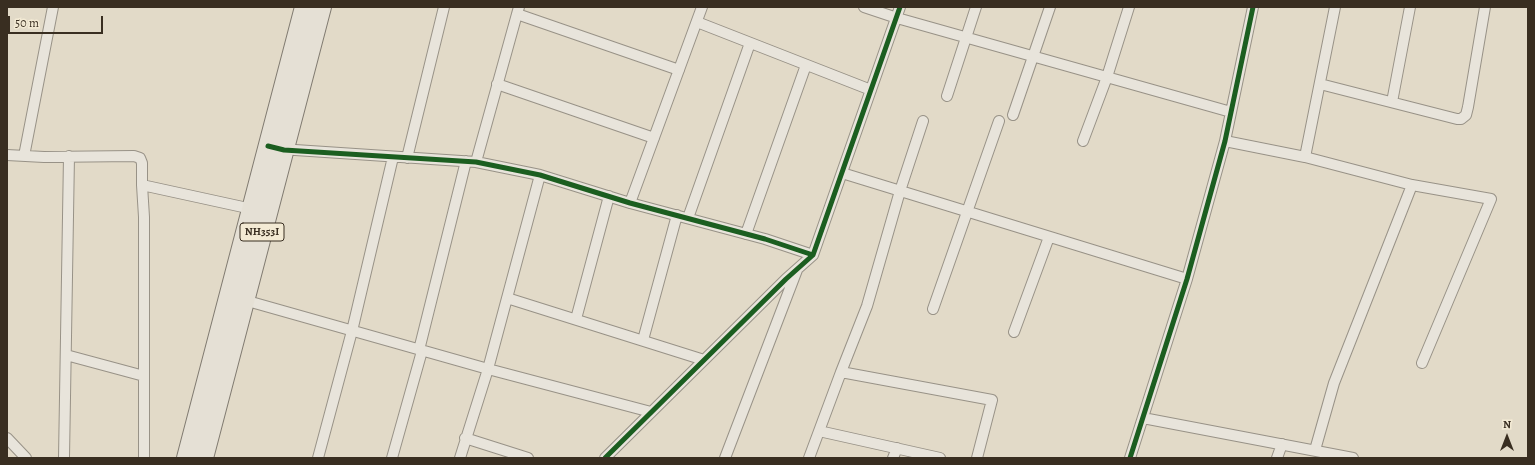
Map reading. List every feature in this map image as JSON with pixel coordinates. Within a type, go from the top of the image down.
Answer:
[{"type":"highway","name":"NH353I","points":[[204,458],[244,300],[304,7]]},
{"type":"highway","name":"NH353I","points":[[186,458],[252,209],[276,148],[322,7]]},
{"type":"street","points":[[24,156],[53,7]]},
{"type":"street","points":[[406,158],[444,7]]},
{"type":"street","points":[[630,203],[702,7]]},
{"type":"street","points":[[864,7],[897,18],[1231,112]]},
{"type":"street","points":[[605,458],[813,255],[900,7]]},
{"type":"street","points":[[947,96],[976,7]]},
{"type":"street","points":[[1012,115],[1050,7]]},
{"type":"street","points":[[1083,140],[1107,77],[1129,7]]},
{"type":"street","points":[[1130,458],[1187,279],[1225,141],[1253,7]]},
{"type":"street","points":[[1305,157],[1335,7]]},
{"type":"street","points":[[1392,102],[1410,7]]},
{"type":"street","points":[[1320,84],[1462,119],[1466,115],[1485,7]]},
{"type":"street","points":[[392,458],[471,161],[497,84],[518,11],[679,70]]},
{"type":"street","points":[[697,22],[871,90]]},
{"type":"street","points":[[688,218],[750,43]]},
{"type":"street","points":[[746,234],[806,65]]},
{"type":"street","points":[[497,84],[654,138]]},
{"type":"street","points":[[809,458],[867,306],[900,191],[923,121]]},
{"type":"street","points":[[933,309],[1000,121]]},
{"type":"street","points":[[1225,141],[1305,157],[1412,185],[1490,199],[1422,363]]},
{"type":"street","points":[[276,148],[406,158],[471,161],[540,175],[630,203],[746,234],[813,255]]},
{"type":"street","points":[[7,155],[140,158],[142,163],[144,217],[144,458]]},
{"type":"street","points":[[64,458],[69,156]]},
{"type":"street","points":[[318,458],[352,331],[394,157]]},
{"type":"street","points":[[842,173],[1187,279]]},
{"type":"street","points":[[460,458],[465,438],[488,370],[540,175]]},
{"type":"street","points":[[142,185],[252,209]]},
{"type":"street","points":[[1315,450],[1334,382],[1412,185]]},
{"type":"street","points":[[576,320],[608,196]]},
{"type":"street","points":[[643,340],[677,215]]},
{"type":"street","points":[[1014,332],[1049,237]]},
{"type":"street","points":[[724,456],[798,268]]},
{"type":"street","points":[[507,298],[704,360]]},
{"type":"street","points":[[244,300],[488,370],[651,412]]},
{"type":"street","points":[[66,355],[144,376]]},
{"type":"street","points":[[841,372],[992,400],[978,458]]},
{"type":"street","points":[[1143,418],[1347,457]]},
{"type":"street","points":[[819,431],[895,453],[940,458]]},
{"type":"street","points":[[7,438],[26,458]]},
{"type":"street","points":[[465,438],[528,458]]},
{"type":"street","points":[[1278,458],[1282,444]]},
{"type":"cycle path","points":[[605,458],[786,279],[813,255],[900,7]]},
{"type":"cycle path","points":[[1130,458],[1187,279],[1225,141],[1253,7]]},
{"type":"cycle path","points":[[268,146],[284,150],[476,162],[540,175],[630,203],[765,239],[813,255]]}]
